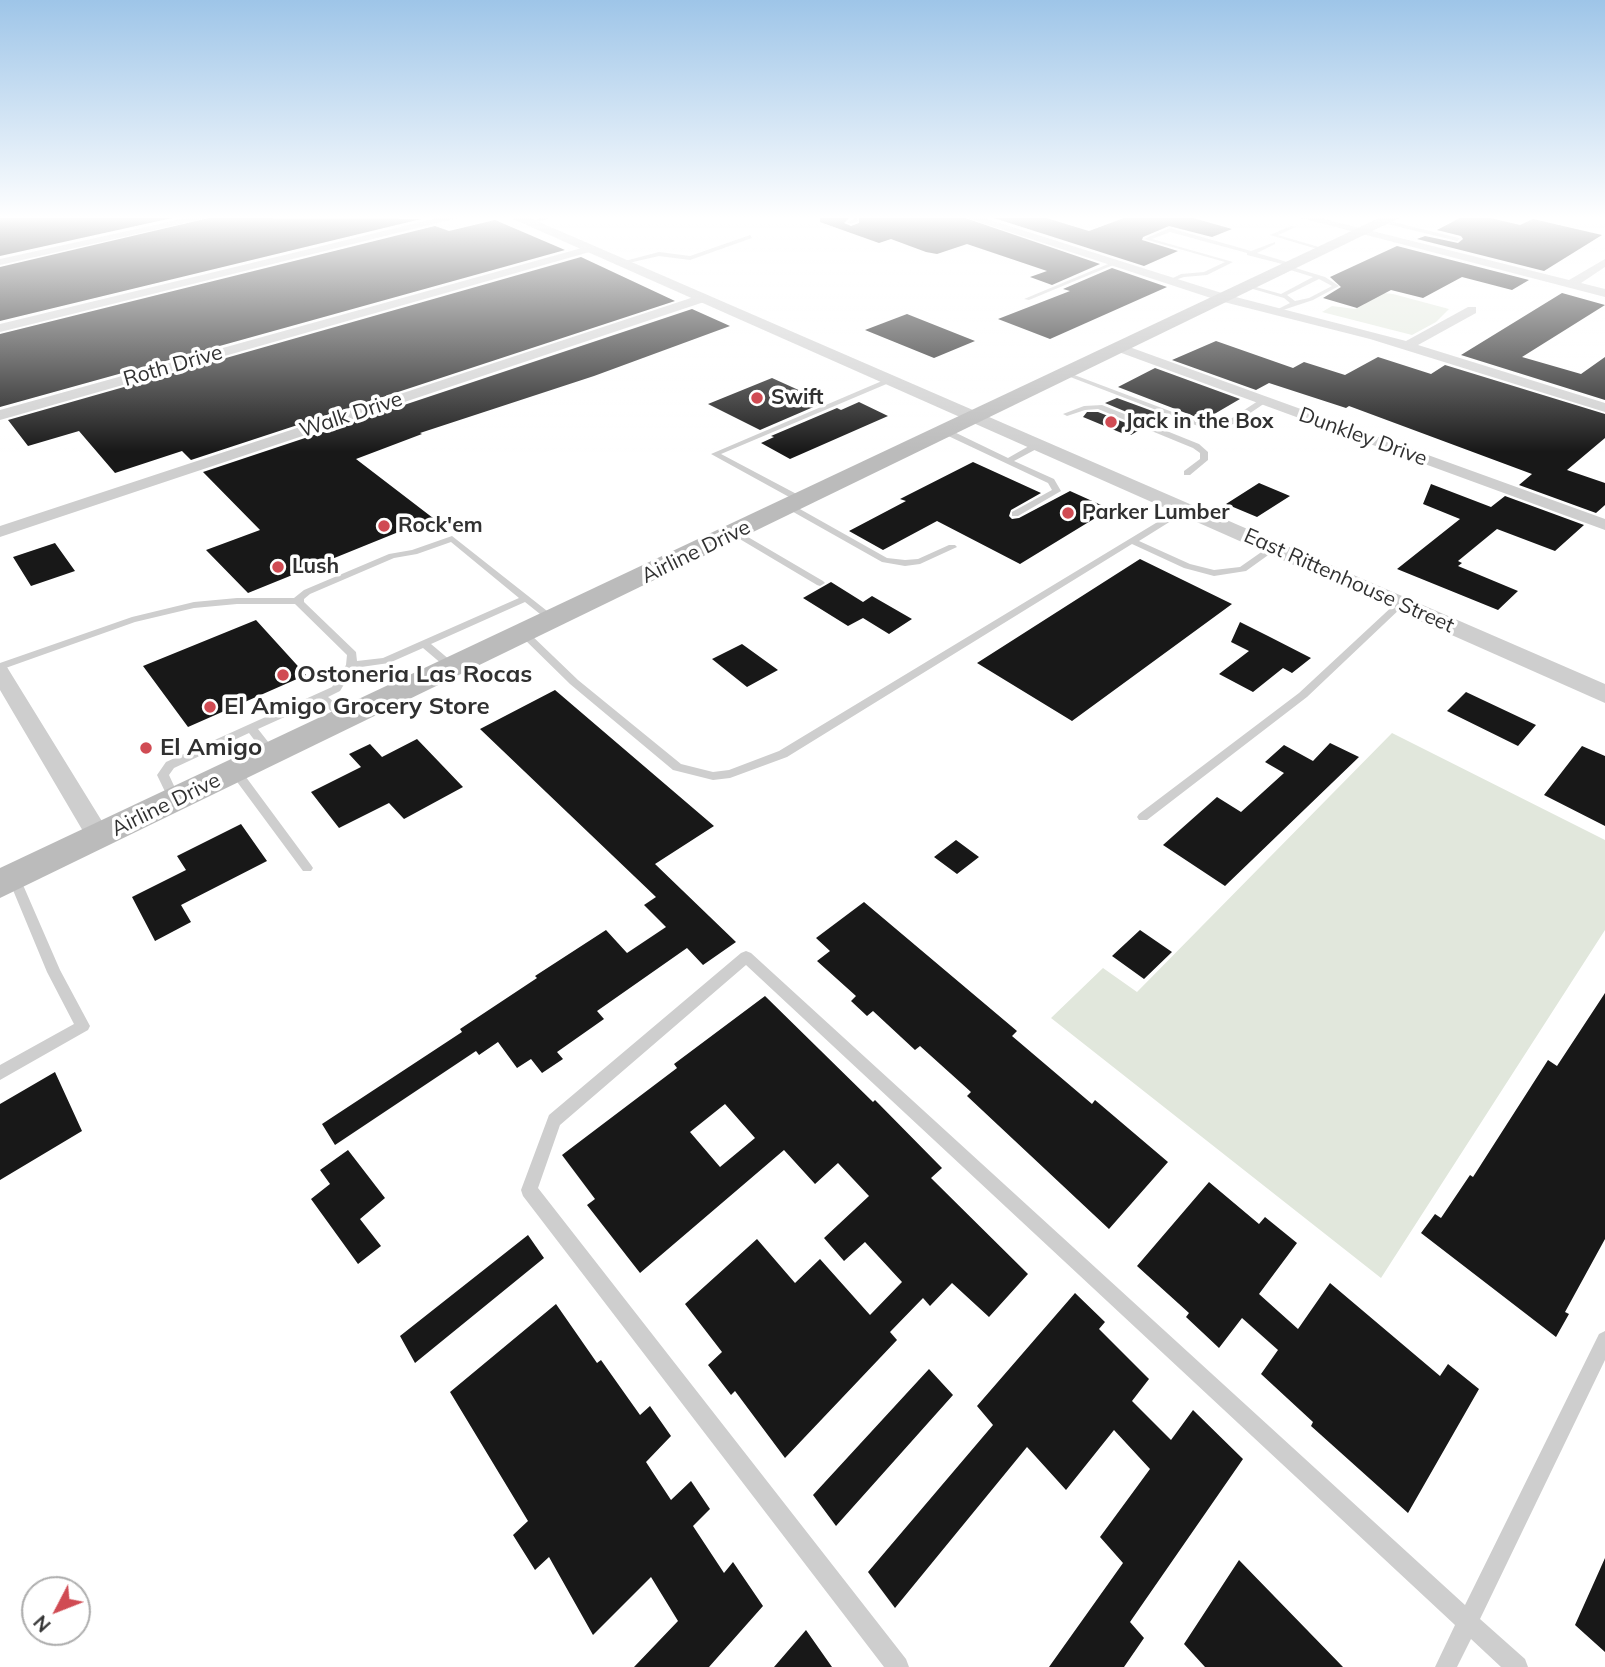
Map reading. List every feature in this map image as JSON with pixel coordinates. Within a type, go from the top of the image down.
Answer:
[{"type":"main road","name":"Airline Drive","points":[[7,881],[1229,296]]},
{"type":"street","points":[[0,328],[132,296]]},
{"type":"street","name":"Roth Drive","points":[[0,415],[423,296]]},
{"type":"street","name":"East Rittenhouse Street","points":[[698,296],[1605,694]]},
{"type":"street","points":[[1217,296],[1407,346],[1605,408]]},
{"type":"street","name":"Walk Drive","points":[[0,532],[703,298]]},
{"type":"street","points":[[1407,346],[1472,310]]},
{"type":"street","name":"Dunkley Drive","points":[[1121,348],[1605,525]]},
{"type":"street","points":[[0,669],[99,837]]},
{"type":"lane","points":[[1027,299],[1035,296]]},
{"type":"lane","points":[[1281,296],[1294,303]]},
{"type":"lane","points":[[1276,312],[1317,296]]},
{"type":"lane","points":[[1067,374],[1198,424],[1231,422],[1264,401]]},
{"type":"lane","points":[[892,380],[715,454],[886,559],[920,561],[952,547]]},
{"type":"lane","points":[[1067,414],[1084,408],[1099,407],[1196,446],[1204,452],[1204,460],[1187,473]]},
{"type":"lane","points":[[947,432],[1051,481],[1057,491],[1015,514]]},
{"type":"lane","points":[[1008,461],[1039,444]]},
{"type":"lane","points":[[524,634],[574,682],[677,767],[713,776],[730,774],[783,754],[1184,509]]},
{"type":"lane","points":[[736,533],[820,583]]},
{"type":"lane","points":[[299,601],[307,592],[392,556],[414,552],[452,539],[553,620]]},
{"type":"lane","points":[[1132,541],[1187,566],[1214,573],[1244,569],[1273,548]]},
{"type":"lane","points":[[351,666],[385,661],[526,598]]},
{"type":"lane","points":[[0,669],[132,620],[194,605],[237,601],[299,601],[352,654],[351,666],[336,689],[170,765],[163,775],[175,801]]},
{"type":"lane","points":[[1143,817],[1303,695],[1400,604]]},
{"type":"lane","points":[[425,644],[453,668]]},
{"type":"lane","points":[[321,696],[346,719]]},
{"type":"lane","points":[[251,728],[272,755]]},
{"type":"lane","points":[[236,772],[307,868]]},
{"type":"lane","points":[[0,1073],[83,1026],[7,881]]},
{"type":"lane","points":[[898,1667],[529,1190],[554,1120],[746,957],[1517,1667]]},
{"type":"lane","points":[[1446,1667],[1605,1340]]},
{"type":"shaded area","points":[[1361,296],[1400,296],[1449,309],[1436,322],[1412,335],[1322,312],[1332,306],[1355,309],[1365,304]]},
{"type":"shaded area","points":[[1392,733],[1605,840],[1605,930],[1381,1278],[1051,1018],[1103,968],[1137,992]]},
{"type":"building","points":[[0,296],[104,296],[0,321]]},
{"type":"building","points":[[154,296],[400,296],[0,407],[0,334]]},
{"type":"building","points":[[445,296],[664,296],[675,301],[191,460],[182,451],[115,473],[79,431],[28,446],[8,420]]},
{"type":"building","points":[[1058,296],[1147,296],[1050,339],[998,319]]},
{"type":"building","points":[[1327,296],[1380,296],[1357,308],[1323,298]]},
{"type":"building","points":[[1557,296],[1572,296],[1605,305],[1522,357],[1581,374],[1605,357],[1605,400],[1461,355]]},
{"type":"building","points":[[692,309],[730,326],[594,376],[420,433],[422,434],[356,459],[433,518],[248,593],[206,550],[260,530],[203,472]]},
{"type":"building","points":[[907,314],[975,341],[934,358],[865,330]]},
{"type":"building","points":[[1216,341],[1293,368],[1304,362],[1345,375],[1378,357],[1431,374],[1445,365],[1605,414],[1605,438],[1567,470],[1605,483],[1605,505],[1596,513],[1519,485],[1532,474],[1349,406],[1346,408],[1269,383],[1256,390],[1172,360]]},
{"type":"building","points":[[1155,368],[1240,399],[1204,420],[1118,387]]},
{"type":"building","name":"Swift","points":[[772,378],[825,402],[760,430],[708,404]]},
{"type":"building","points":[[1117,398],[1166,416],[1153,423],[1105,403]]},
{"type":"building","name":"Swift","points":[[859,402],[888,416],[790,459],[761,443],[774,437],[771,436],[837,408],[841,410]]},
{"type":"building","name":"Jack in the Box","points":[[1087,412],[1098,412],[1141,429],[1131,435],[1124,434],[1083,417]]},
{"type":"building","name":"Parker Lumber","points":[[973,462],[1041,493],[1011,510],[1009,516],[1012,519],[1019,518],[1070,491],[1110,509],[1020,564],[937,521],[883,550],[849,531],[906,501],[900,499]]},
{"type":"building","points":[[1259,483],[1290,496],[1257,517],[1226,504]]},
{"type":"building","points":[[1431,484],[1491,507],[1505,496],[1584,525],[1555,551],[1497,529],[1458,561],[1462,563],[1458,566],[1518,591],[1498,610],[1397,569],[1460,519],[1423,504]]},
{"type":"building","points":[[55,543],[75,571],[31,586],[13,557]]},
{"type":"building","points":[[1140,559],[1232,604],[1072,721],[977,663]]},
{"type":"building","points":[[831,582],[863,602],[872,596],[912,619],[889,634],[863,618],[848,626],[803,598]]},
{"type":"building","points":[[256,620],[306,675],[188,727],[143,666]]},
{"type":"building","points":[[1240,622],[1311,658],[1292,673],[1283,668],[1253,692],[1219,674],[1249,651],[1231,642]]},
{"type":"building","points":[[742,644],[778,670],[747,687],[712,659]]},
{"type":"building","points":[[555,690],[714,826],[655,864],[736,942],[703,965],[687,948],[597,1011],[604,1019],[557,1052],[563,1059],[542,1073],[531,1059],[517,1068],[498,1042],[479,1055],[476,1051],[335,1145],[322,1124],[462,1032],[460,1029],[537,978],[535,976],[606,930],[627,953],[666,927],[644,905],[656,897],[480,729]]},
{"type":"building","points":[[1466,692],[1536,725],[1518,746],[1447,711]]},
{"type":"building","points":[[417,739],[463,787],[404,819],[389,803],[339,828],[311,792],[361,767],[349,754],[370,744],[382,757]]},
{"type":"building","points":[[1330,743],[1359,757],[1225,886],[1163,845],[1217,797],[1241,812],[1284,773],[1265,762],[1284,745],[1313,761]]},
{"type":"building","points":[[1582,746],[1605,756],[1605,826],[1544,795]]},
{"type":"building","points":[[241,824],[267,861],[181,905],[191,922],[155,941],[132,897],[186,870],[177,856]]},
{"type":"building","points":[[956,840],[979,857],[957,874],[934,857]]},
{"type":"building","points":[[864,902],[1017,1031],[1012,1036],[1092,1104],[1095,1100],[1168,1162],[1109,1229],[967,1096],[971,1092],[920,1046],[915,1050],[873,1011],[867,1016],[851,1001],[856,996],[817,961],[830,951],[816,938]]},
{"type":"building","points":[[1140,930],[1172,952],[1144,979],[1112,956]]},
{"type":"building","points":[[1605,993],[1605,1239],[1565,1312],[1569,1314],[1556,1337],[1421,1233],[1435,1214],[1441,1218],[1470,1175],[1473,1177],[1548,1060],[1557,1066]]},
{"type":"building","points":[[765,996],[942,1168],[931,1178],[1028,1274],[989,1317],[952,1283],[930,1306],[923,1298],[890,1332],[897,1340],[785,1458],[735,1391],[731,1395],[708,1365],[722,1352],[685,1304],[757,1239],[795,1283],[820,1259],[870,1315],[902,1282],[865,1242],[844,1261],[824,1238],[869,1196],[838,1163],[815,1184],[784,1150],[640,1273],[587,1205],[595,1199],[562,1155],[677,1068],[674,1064]],"holes":[[[725,1104],[755,1138],[720,1167],[690,1132]]]},
{"type":"building","points":[[55,1072],[82,1131],[0,1180],[0,1104]]},
{"type":"building","points":[[348,1150],[385,1198],[360,1219],[381,1246],[358,1264],[311,1199],[330,1184],[320,1170]]},
{"type":"building","points":[[1209,1182],[1259,1224],[1265,1217],[1297,1243],[1259,1294],[1298,1329],[1330,1283],[1440,1376],[1448,1364],[1479,1389],[1408,1513],[1311,1426],[1313,1422],[1261,1374],[1278,1350],[1242,1318],[1219,1348],[1186,1317],[1189,1313],[1137,1266]]},
{"type":"building","points":[[528,1235],[544,1258],[415,1363],[400,1336]]},
{"type":"building","points":[[1075,1293],[1105,1322],[1099,1329],[1149,1379],[1132,1401],[1171,1440],[1193,1410],[1243,1459],[1130,1622],[1144,1638],[1124,1667],[1049,1667],[1123,1563],[1100,1537],[1150,1469],[1114,1430],[1066,1490],[1027,1447],[895,1608],[868,1572],[993,1425],[977,1406]]},
{"type":"building","points":[[556,1304],[597,1363],[601,1360],[640,1415],[650,1406],[671,1436],[646,1462],[671,1500],[691,1481],[710,1509],[693,1526],[724,1573],[733,1562],[763,1606],[709,1667],[634,1667],[678,1621],[651,1577],[593,1635],[549,1557],[535,1570],[513,1535],[528,1521],[450,1392]]},
{"type":"building","points":[[929,1369],[953,1395],[836,1526],[813,1495]]},
{"type":"building","points":[[1605,1558],[1605,1652],[1575,1625]]},
{"type":"building","points":[[1239,1560],[1343,1667],[1205,1667],[1184,1644]]},
{"type":"building","points":[[806,1630],[832,1667],[774,1667]]},
{"type":"place","name":"Swift","points":[[757,398]]},
{"type":"place","name":"Jack in the Box","points":[[1111,422]]},
{"type":"place","name":"Parker Lumber","points":[[1068,513]]},
{"type":"place","name":"Rock'em","points":[[384,526]]},
{"type":"place","name":"Lush","points":[[278,567]]},
{"type":"place","name":"Ostoneria Las Rocas","points":[[283,675]]},
{"type":"place","name":"El Amigo Grocery Store","points":[[210,707]]},
{"type":"place","name":"El Amigo","points":[[146,748]]}]
